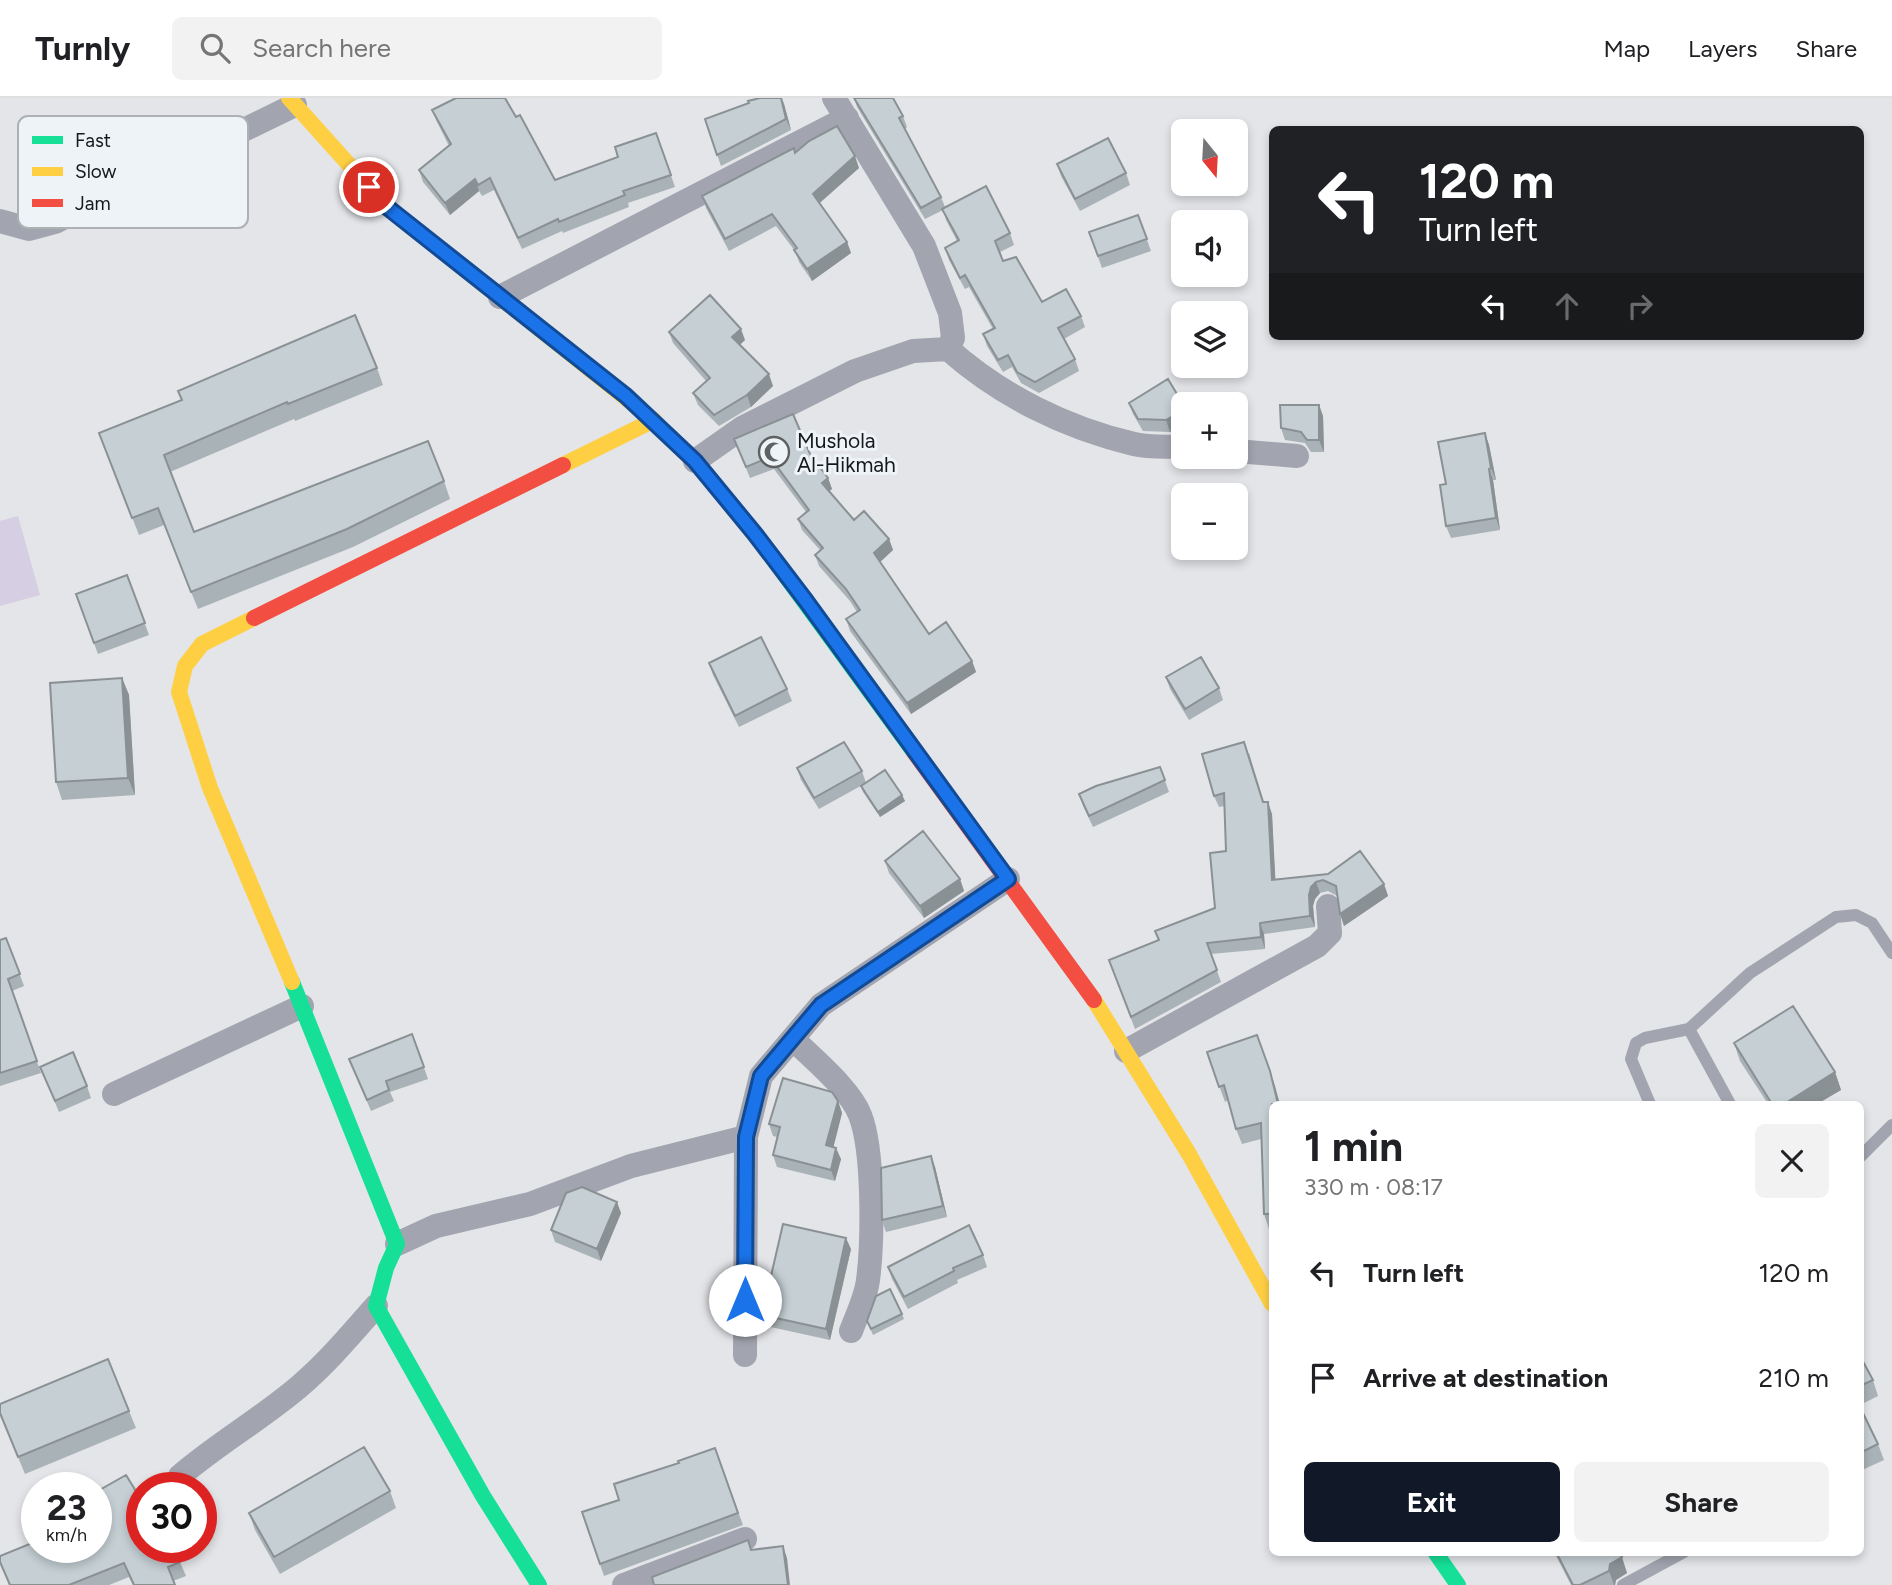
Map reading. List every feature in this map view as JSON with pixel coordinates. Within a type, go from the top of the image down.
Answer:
[{"type":"street","points":[[248,123],[292,100],[387,207],[654,420],[695,461],[806,601],[1085,986],[1189,1154],[1269,1299]]},
{"type":"street","points":[[500,297],[841,108],[923,246],[950,313],[953,338],[948,349]]},
{"type":"street","points":[[0,220],[18,225]]},
{"type":"street","points":[[695,461],[742,428],[855,371],[913,351],[948,349],[974,373],[1036,410],[1075,426],[1136,445],[1171,446]]},
{"type":"street","points":[[397,1244],[302,1006],[210,788],[179,692],[185,666],[202,644],[654,420]]},
{"type":"street","points":[[1248,452],[1297,456]]},
{"type":"street","points":[[745,1355],[746,1137],[761,1076],[821,1005],[1008,879]]},
{"type":"street","points":[[1126,1051],[1317,946],[1330,933],[1328,906]]},
{"type":"street","points":[[114,1094],[302,1006]]},
{"type":"street","points":[[793,1039],[836,1080],[860,1113],[868,1142],[871,1216],[868,1282],[851,1331]]},
{"type":"street","points":[[185,1472],[202,1457],[259,1419],[302,1384],[376,1306],[386,1269],[397,1244],[436,1226],[530,1204],[631,1166],[746,1137]]},
{"type":"street","points":[[376,1306],[483,1496],[540,1585]]},
{"type":"street","points":[[624,1585],[745,1539]]},
{"type":"street","points":[[1438,1556],[1458,1585]]},
{"type":"lane","points":[[1649,1101],[1631,1059],[1636,1043],[1645,1038],[1689,1029],[1750,973],[1836,917],[1856,915],[1872,923],[1892,953]]},
{"type":"lane","points":[[1689,1029],[1728,1101]]},
{"type":"lane","points":[[1864,1153],[1892,1125]]},
{"type":"lane","points":[[1623,1585],[1677,1556]]},
{"type":"shaded area","points":[[18,516],[40,595],[0,606],[0,521]]},
{"type":"building","points":[[456,98],[505,98],[516,117],[520,115],[555,180],[618,157],[615,147],[656,133],[671,175],[623,191],[625,195],[559,222],[558,219],[518,238],[490,178],[478,185],[475,179],[445,203],[419,170],[451,144],[432,110]]},
{"type":"building","points":[[760,98],[781,98],[786,119],[717,155],[705,119]]},
{"type":"building","points":[[854,98],[893,98],[903,116],[899,118],[941,197],[921,208]]},
{"type":"building","points":[[837,126],[855,156],[813,194],[847,242],[807,269],[794,250],[797,248],[772,214],[725,239],[702,196],[794,148],[795,153],[809,141]]},
{"type":"building","points":[[1108,138],[1126,173],[1075,199],[1057,164]]},
{"type":"building","points":[[986,186],[1010,233],[995,241],[1003,261],[1016,257],[1042,302],[1066,289],[1081,316],[1058,328],[1075,359],[1035,382],[1017,372],[1008,355],[998,360],[983,334],[995,328],[965,275],[960,278],[945,248],[959,240],[942,209]]},
{"type":"building","points":[[1138,215],[1147,239],[1098,256],[1089,232]]},
{"type":"building","points":[[710,295],[741,329],[732,337],[769,374],[747,395],[714,415],[693,393],[710,378],[669,332]]},
{"type":"building","points":[[355,315],[377,368],[288,404],[287,402],[164,455],[194,532],[428,441],[444,481],[347,529],[191,592],[158,508],[132,518],[99,433],[182,400],[178,391]]},
{"type":"building","points":[[1168,379],[1176,392],[1171,392],[1171,417],[1166,420],[1138,419],[1129,403]]},
{"type":"building","points":[[1280,405],[1319,405],[1319,440],[1307,440],[1301,432],[1281,428]]},
{"type":"building","points":[[793,414],[810,454],[828,478],[822,483],[854,520],[864,511],[889,539],[874,553],[929,634],[946,622],[972,661],[907,703],[846,619],[860,610],[846,589],[815,555],[823,548],[798,519],[809,510],[770,457],[746,467],[734,439]]},
{"type":"building","points":[[1485,433],[1496,518],[1446,526],[1440,485],[1446,484],[1438,442]]},
{"type":"building","points":[[127,575],[145,623],[94,643],[76,594]]},
{"type":"building","points":[[761,637],[787,689],[735,716],[709,663]]},
{"type":"building","points":[[1201,657],[1219,688],[1185,709],[1166,677]]},
{"type":"building","points":[[122,678],[128,778],[56,782],[50,683]]},
{"type":"building","points":[[844,742],[862,771],[814,798],[797,768]]},
{"type":"building","points":[[1244,742],[1263,802],[1268,802],[1272,880],[1328,874],[1360,851],[1384,884],[1340,914],[1336,886],[1323,880],[1316,882],[1309,895],[1310,916],[1260,923],[1261,937],[1207,943],[1217,970],[1131,1017],[1109,960],[1159,940],[1155,931],[1215,908],[1210,853],[1226,851],[1224,793],[1214,796],[1202,754]]},
{"type":"building","points":[[1160,767],[1165,780],[1089,816],[1079,794],[1096,786]]},
{"type":"building","points":[[885,770],[902,795],[878,812],[861,786]]},
{"type":"building","points":[[923,831],[960,879],[920,906],[885,861]]},
{"type":"building","points":[[6,938],[20,974],[8,979],[37,1061],[0,1073],[0,940]]},
{"type":"building","points":[[1793,1006],[1835,1072],[1789,1101],[1770,1101],[1734,1043]]},
{"type":"building","points":[[412,1034],[424,1067],[386,1081],[389,1090],[367,1100],[349,1059]]},
{"type":"building","points":[[1257,1035],[1277,1101],[1269,1101],[1269,1214],[1264,1214],[1261,1123],[1236,1129],[1224,1085],[1219,1087],[1207,1052]]},
{"type":"building","points":[[73,1052],[87,1086],[55,1101],[40,1067]]},
{"type":"building","points":[[783,1078],[832,1092],[838,1101],[826,1145],[836,1148],[831,1170],[773,1155],[780,1127],[769,1124]]},
{"type":"building","points":[[931,1156],[943,1206],[882,1220],[881,1168]]},
{"type":"building","points":[[582,1187],[617,1202],[597,1249],[551,1230],[566,1193]]},
{"type":"building","points":[[783,1224],[846,1238],[826,1329],[762,1315]]},
{"type":"building","points":[[969,1225],[983,1255],[953,1268],[954,1271],[904,1297],[888,1267]]},
{"type":"building","points":[[890,1289],[902,1314],[871,1329],[867,1321],[876,1296]]},
{"type":"building","points":[[108,1359],[129,1411],[18,1457],[0,1413],[0,1404]]},
{"type":"building","points":[[1864,1363],[1873,1380],[1864,1384]]},
{"type":"building","points":[[1864,1415],[1878,1444],[1864,1451]]},
{"type":"building","points":[[364,1447],[390,1491],[274,1557],[249,1513]]},
{"type":"building","points":[[715,1448],[738,1513],[600,1564],[582,1512],[619,1500],[614,1484]]},
{"type":"building","points":[[126,1475],[126,1563],[178,1563],[168,1567],[175,1585],[134,1585],[124,1563],[69,1585],[10,1585],[0,1556],[21,1547],[21,1563],[112,1563],[112,1483]]},
{"type":"building","points":[[748,1540],[751,1550],[783,1546],[788,1585],[654,1585],[652,1577]]},
{"type":"building","points":[[1558,1556],[1622,1557],[1610,1564],[1609,1571],[1580,1585],[1573,1585]]},
{"type":"traffic: fast","points":[[647,415],[695,461],[755,534],[914,752]]},
{"type":"traffic: fast","points":[[292,982],[397,1244],[386,1268],[376,1306],[483,1496],[539,1585]]},
{"type":"traffic: fast","points":[[1438,1556],[1458,1585]]},
{"type":"traffic: slow","points":[[289,98],[387,207],[647,415]]},
{"type":"traffic: slow","points":[[563,465],[654,420]]},
{"type":"traffic: slow","points":[[254,618],[202,644],[185,666],[179,692],[210,788],[292,982]]},
{"type":"traffic: slow","points":[[1094,1000],[1189,1154],[1269,1299]]},
{"type":"traffic: jam","points":[[254,618],[563,465]]},
{"type":"traffic: jam","points":[[914,752],[1094,1000]]},
{"type":"place","name":"Mushola Al-Hikmah","points":[[774,452]]},
{"type":"route","points":[[369,187],[387,207],[626,396],[695,461],[806,601],[1008,879],[821,1005],[761,1076],[746,1137],[745,1300]]}]
